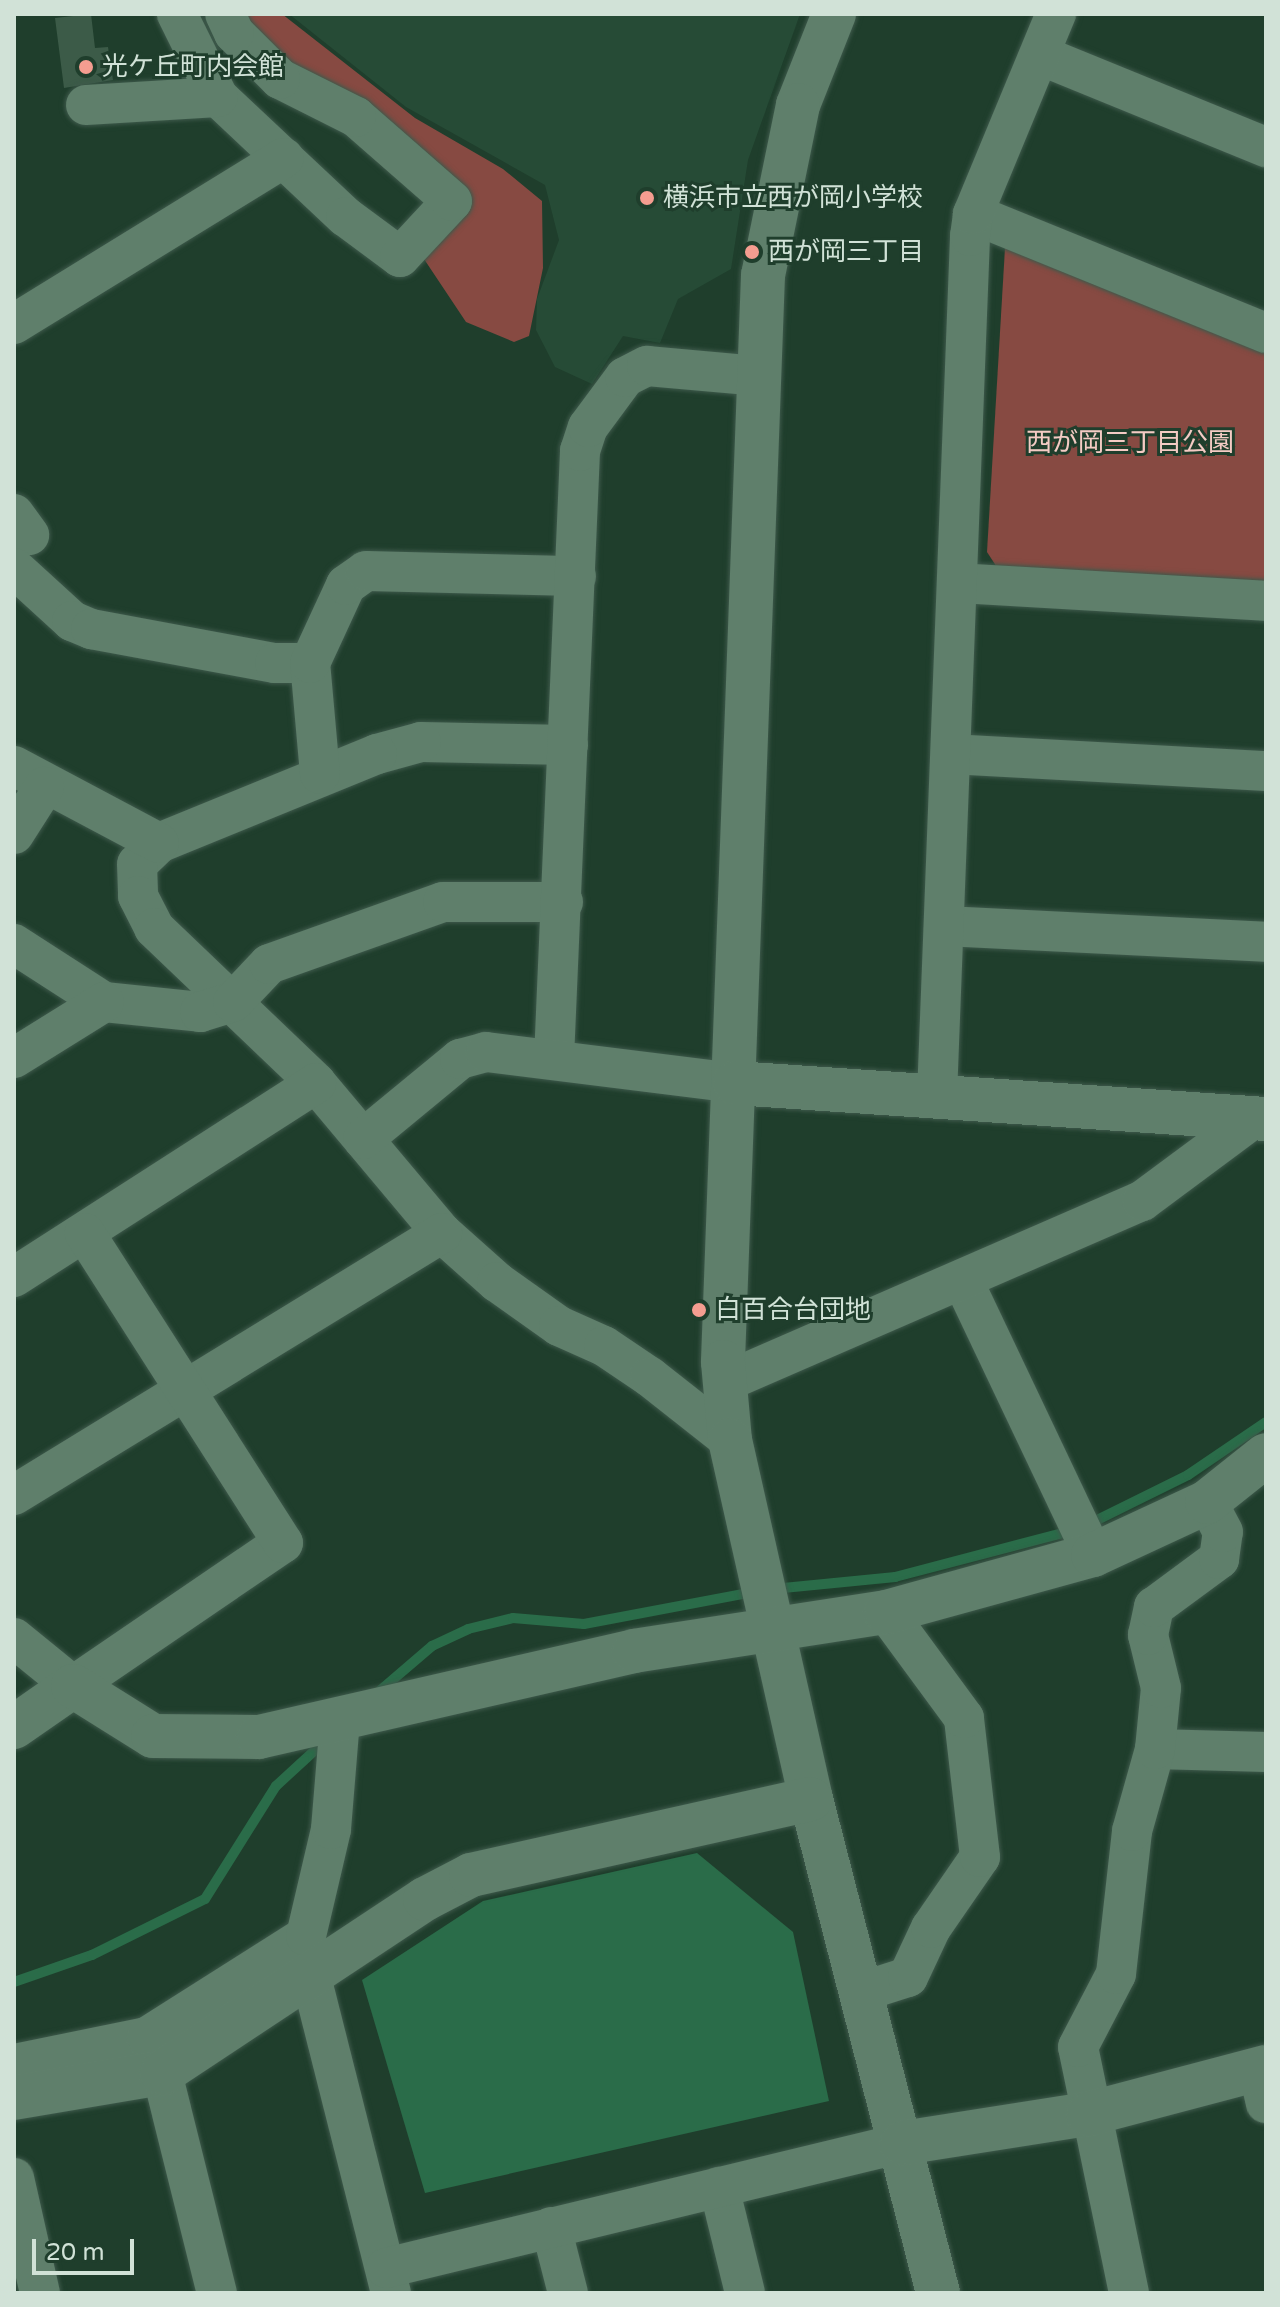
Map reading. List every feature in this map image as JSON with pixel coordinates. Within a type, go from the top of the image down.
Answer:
[{"type":"street","points":[[177,14],[218,97],[400,257],[452,201],[356,117],[280,79],[234,33],[225,14]]},
{"type":"street","points":[[834,14],[798,105],[776,189],[758,376],[725,1382],[730,1440],[776,1626],[811,1799],[864,1991],[938,2293]]},
{"type":"street","points":[[937,1096],[973,214],[1056,14]]},
{"type":"street","points":[[1040,55],[1266,147]]},
{"type":"street","points":[[86,105],[218,97]]},
{"type":"street","points":[[14,324],[284,158]]},
{"type":"street","points":[[973,214],[1266,333]]},
{"type":"street","points":[[554,1059],[580,451],[588,427],[625,377],[647,366],[758,376]]},
{"type":"street","points":[[19,539],[72,621],[91,629],[275,663],[310,663]]},
{"type":"street","points":[[320,774],[310,663],[324,621],[346,585],[366,571],[576,576]]},
{"type":"street","points":[[958,583],[1266,601]]},
{"type":"street","points":[[568,745],[421,742],[320,774],[159,843],[137,864],[138,896],[154,928],[316,1083],[442,1233],[509,1291],[559,1326],[616,1353],[730,1440]]},
{"type":"street","points":[[951,754],[1266,771]]},
{"type":"street","points":[[14,834],[29,776],[159,843]]},
{"type":"street","points":[[14,944],[104,1002],[200,1012],[233,1002],[269,964],[443,902],[563,902]]},
{"type":"street","points":[[944,926],[1266,942]]},
{"type":"street","points":[[14,1058],[104,1002]]},
{"type":"street","points":[[363,1139],[460,1059],[486,1052],[735,1083],[1259,1120]]},
{"type":"street","points":[[14,1277],[316,1083]]},
{"type":"street","points":[[725,1382],[1142,1201],[1259,1120]]},
{"type":"street","points":[[14,1727],[283,1543],[85,1233]]},
{"type":"street","points":[[14,1495],[442,1233]]},
{"type":"street","points":[[963,1281],[1093,1555]]},
{"type":"street","points":[[14,1638],[73,1686],[153,1736],[259,1737],[634,1651],[776,1626],[886,1612],[1093,1555],[1207,1502],[1266,1455]]},
{"type":"street","points":[[1129,2293],[1088,2114],[1078,2047],[1116,1974],[1132,1831],[1155,1749],[1161,1688],[1148,1635],[1154,1607],[1219,1559],[1223,1532],[1207,1502]]},
{"type":"street","points":[[864,1991],[908,1977],[931,1928],[980,1857],[964,1718],[886,1612]]},
{"type":"street","points":[[14,2064],[147,2037],[306,1936],[331,1829],[340,1719]]},
{"type":"street","points":[[1155,1749],[1266,1752]]},
{"type":"street","points":[[14,2098],[162,2073],[425,1899],[471,1875],[811,1799]]},
{"type":"street","points":[[311,1977],[389,2281],[551,2227],[902,2143],[1088,2114],[1263,2080]]},
{"type":"street","points":[[162,2073],[217,2293]]},
{"type":"street","points":[[14,2178],[40,2293]]},
{"type":"street","points":[[719,2187],[745,2293]]},
{"type":"street","points":[[551,2227],[568,2293]]},
{"type":"shaded area","name":"横浜市立西が岡小学校","points":[[289,14],[800,14],[748,160],[731,269],[678,299],[660,343],[623,336],[592,384],[555,367],[536,330],[537,299],[559,240],[545,185],[406,107]]},
{"type":"shaded area","points":[[697,1853],[793,1932],[829,2101],[425,2193],[362,1980],[483,1901]]},
{"type":"green space","points":[[236,14],[282,14],[415,118],[503,169],[542,201],[543,268],[529,336],[514,342],[466,322],[420,253],[467,198],[301,77]]},
{"type":"green space","name":"西が岡三丁目公園","points":[[1005,248],[1266,352],[1266,585],[1000,572],[987,552]]},
{"type":"building","name":"光ケ丘町内会館","points":[[91,14],[95,48],[108,47],[113,80],[64,88],[55,18]]},
{"type":"waterway","points":[[1089,1524],[1188,1475],[1266,1422]]},
{"type":"waterway","points":[[773,1589],[895,1577],[1074,1530]]},
{"type":"waterway","points":[[376,1694],[432,1646],[468,1629],[513,1618],[584,1624],[754,1592]]},
{"type":"waterway","points":[[14,1982],[92,1955],[205,1899],[276,1786],[326,1740]]},
{"type":"place","name":"光ケ丘町内会館","points":[[86,67]]},
{"type":"place","name":"横浜市立西が岡小学校","points":[[647,198]]},
{"type":"place","name":"西が岡三丁目","points":[[752,252]]},
{"type":"place","name":"白百合台団地","points":[[699,1310]]}]
